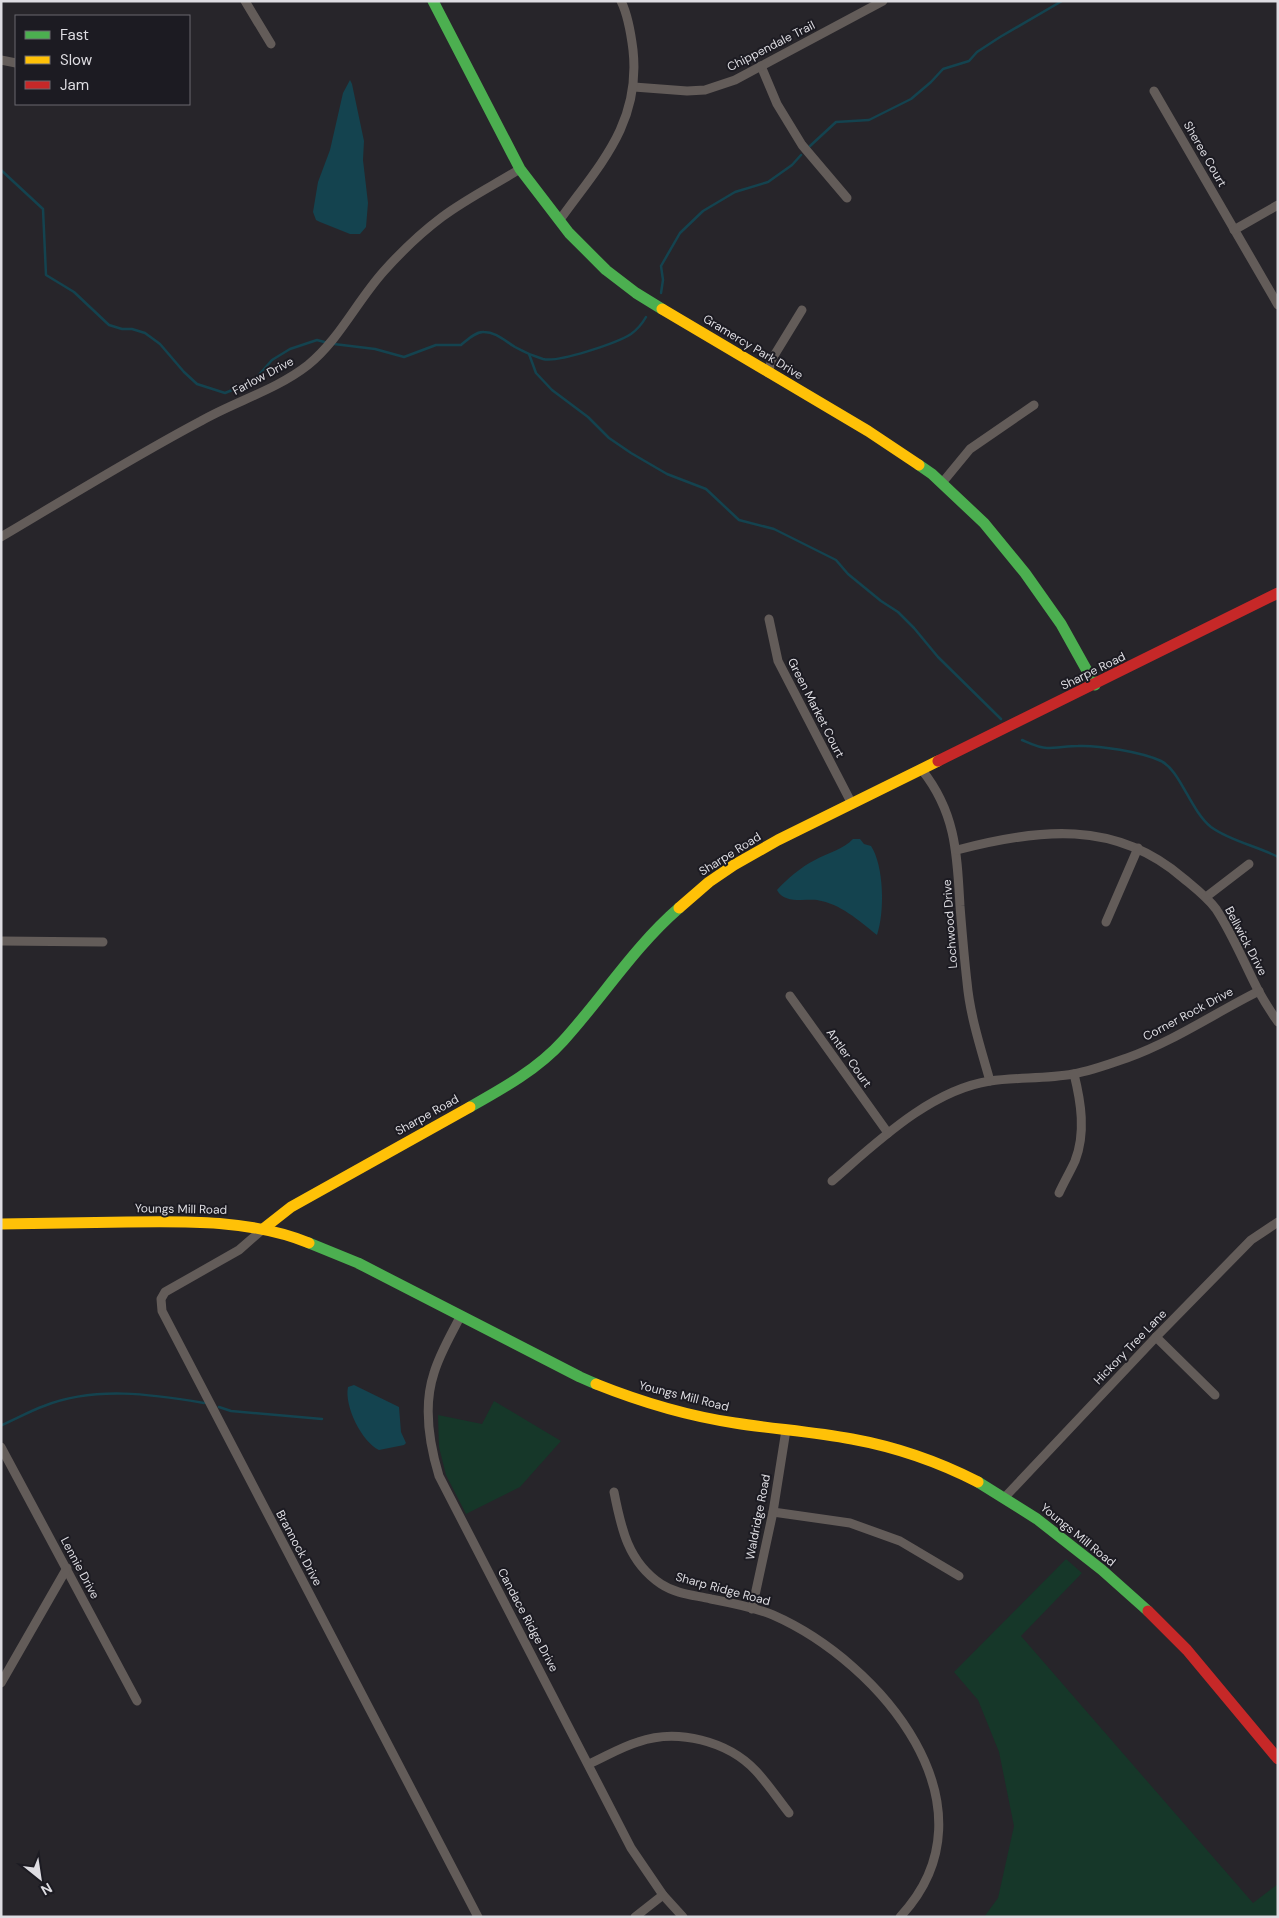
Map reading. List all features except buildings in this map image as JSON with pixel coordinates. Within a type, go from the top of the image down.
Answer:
[{"type":"street","points":[[245,1],[271,44]]},
{"type":"street","name":"Gramercy Park Drive","points":[[433,1],[520,169],[559,221],[581,246],[606,270],[636,293],[868,431],[942,483],[984,523],[1025,573],[1061,624],[1095,685]]},
{"type":"street","points":[[559,221],[598,170],[617,139],[627,114],[634,87],[634,64],[631,37],[621,1]]},
{"type":"street","name":"Chippendale Trail","points":[[634,87],[687,91],[705,90],[734,80],[883,1]]},
{"type":"street","points":[[1,60],[15,63]]},
{"type":"street","points":[[761,66],[777,104],[802,145],[847,198]]},
{"type":"street","name":"Sheree Court","points":[[1154,91],[1278,305]]},
{"type":"street","name":"Farlow Drive","points":[[1,538],[170,437],[203,419],[269,390],[310,364],[326,348],[383,272],[407,248],[442,217],[520,169]]},
{"type":"street","points":[[1234,230],[1278,205]]},
{"type":"street","points":[[768,373],[772,359],[802,310]]},
{"type":"street","points":[[942,483],[970,449],[1034,405]]},
{"type":"street","name":"Sharpe Road","points":[[262,1229],[291,1207],[495,1093],[528,1072],[562,1042],[637,950],[664,921],[686,900],[734,865],[778,840],[1278,594]]},
{"type":"street","name":"Green Market Court","points":[[769,618],[778,661],[852,804]]},
{"type":"street","name":"Lochwood Drive","points":[[922,770],[934,786],[944,806],[957,850],[962,930],[969,997],[990,1082]]},
{"type":"street","name":"Bellwick Drive","points":[[957,850],[986,842],[1065,832],[1115,839],[1153,855],[1171,867],[1206,897],[1228,929],[1259,991],[1278,1022]]},
{"type":"street","points":[[1106,922],[1138,848]]},
{"type":"street","points":[[1206,897],[1249,864]]},
{"type":"street","points":[[1,941],[103,942]]},
{"type":"street","name":"Corner Rock Drive","points":[[832,1181],[888,1133],[927,1106],[957,1091],[990,1082],[1074,1074],[1127,1058],[1179,1035],[1259,991]]},
{"type":"street","name":"Antler Court","points":[[790,996],[888,1133]]},
{"type":"street","points":[[1059,1193],[1076,1160],[1081,1127],[1082,1111],[1074,1074]]},
{"type":"street","name":"Youngs Mill Road","points":[[1,1224],[188,1221],[231,1224],[295,1237],[358,1263],[580,1377],[629,1397],[684,1413],[853,1439],[900,1450],[953,1469],[1006,1497],[1037,1518],[1102,1570],[1153,1615],[1186,1650],[1278,1759]]},
{"type":"street","name":"Hickory Tree Lane","points":[[1006,1497],[1156,1337],[1251,1240],[1278,1222]]},
{"type":"street","name":"Brannock Drive","points":[[262,1229],[239,1250],[165,1292],[161,1299],[162,1312],[478,1917]]},
{"type":"street","name":"Candace Ridge Drive","points":[[460,1317],[434,1373],[428,1399],[432,1454],[439,1476],[632,1848],[663,1895],[683,1917]]},
{"type":"street","points":[[1156,1337],[1215,1395]]},
{"type":"street","name":"Waldridge Road","points":[[752,1609],[773,1512],[786,1430]]},
{"type":"street","name":"Lennie Drive","points":[[1,1447],[137,1701]]},
{"type":"street","name":"Sharp Ridge Road","points":[[614,1492],[621,1529],[631,1549],[643,1568],[661,1584],[679,1593],[732,1603],[773,1615],[822,1642],[844,1658],[876,1690],[917,1742],[934,1784],[938,1802],[938,1827],[931,1865],[910,1906],[900,1917]]},
{"type":"street","points":[[773,1512],[850,1523],[900,1541],[959,1576]]},
{"type":"street","points":[[1,1683],[67,1568]]},
{"type":"street","points":[[589,1764],[640,1741],[667,1736],[696,1739],[728,1750],[743,1760],[756,1771],[789,1813]]},
{"type":"street","points":[[635,1917],[663,1895]]},
{"type":"green space","points":[[494,1401],[561,1441],[520,1487],[466,1514],[446,1475],[439,1447],[438,1415],[482,1424]]},
{"type":"green space","points":[[1066,1559],[1082,1573],[1021,1636],[1253,1903],[1278,1884],[1278,1917],[984,1917],[998,1898],[1014,1826],[999,1752],[978,1700],[954,1672]]},
{"type":"water","points":[[350,80],[364,141],[363,160],[368,203],[366,227],[360,234],[350,234],[320,222],[316,220],[313,212],[318,182],[330,150],[343,93]]},
{"type":"water","points":[[853,839],[860,839],[864,844],[871,846],[879,865],[882,902],[877,935],[849,913],[834,905],[817,900],[789,899],[777,890],[805,866]]},
{"type":"water","points":[[354,1385],[399,1407],[401,1432],[406,1443],[404,1445],[379,1450],[366,1439],[356,1423],[347,1395],[348,1387]]},
{"type":"waterway","points":[[810,146],[836,122],[869,120],[911,99],[943,69],[969,61],[977,52],[1000,37],[1062,1]]},
{"type":"waterway","points":[[661,293],[663,280],[661,266],[680,233],[703,211],[735,192],[768,182],[792,165],[801,155]]},
{"type":"waterway","points":[[1,170],[43,209],[46,275],[74,292],[109,325],[145,333],[160,344],[197,384],[225,393],[257,377],[272,360],[290,349],[317,340],[328,343]]},
{"type":"waterway","points":[[334,344],[375,349],[404,357],[436,345],[461,345],[475,334],[488,332],[532,355],[543,359],[551,359],[601,347],[624,338],[636,330],[646,317]]},
{"type":"waterway","points":[[529,354],[536,373],[552,390],[588,417],[609,438],[631,453],[667,474],[706,489],[739,520],[774,529],[836,560],[848,574],[881,601],[898,612],[938,657],[1001,719]]},
{"type":"waterway","points":[[1022,740],[1044,748],[1074,746],[1108,748],[1132,752],[1161,761],[1174,773],[1197,811],[1211,827],[1218,832],[1278,857]]},
{"type":"waterway","points":[[2,1425],[44,1406],[83,1396],[103,1394],[144,1395],[204,1403]]},
{"type":"waterway","points":[[219,1407],[231,1411],[322,1419]]},
{"type":"traffic: fast","points":[[433,1],[520,169],[569,233],[606,270],[636,293],[662,309]]},
{"type":"traffic: fast","points":[[919,465],[932,474],[984,523],[1025,573],[1061,624],[1095,685]]},
{"type":"traffic: fast","points":[[470,1107],[519,1078],[553,1051],[578,1024],[633,956],[679,908]]},
{"type":"traffic: fast","points":[[309,1243],[358,1263],[596,1384]]},
{"type":"traffic: fast","points":[[978,1482],[1037,1519],[1102,1570],[1148,1611]]},
{"type":"traffic: slow","points":[[662,309],[868,431],[919,465]]},
{"type":"traffic: slow","points":[[679,908],[709,882],[734,865],[778,840],[938,761]]},
{"type":"traffic: slow","points":[[263,1229],[291,1207],[470,1107]]},
{"type":"traffic: slow","points":[[1,1224],[196,1222],[265,1230],[288,1235],[309,1243]]},
{"type":"traffic: slow","points":[[596,1384],[630,1397],[700,1416],[885,1446],[933,1462],[978,1482]]},
{"type":"traffic: jam","points":[[938,761],[1278,593]]},
{"type":"traffic: jam","points":[[1148,1611],[1187,1650],[1278,1759]]}]
